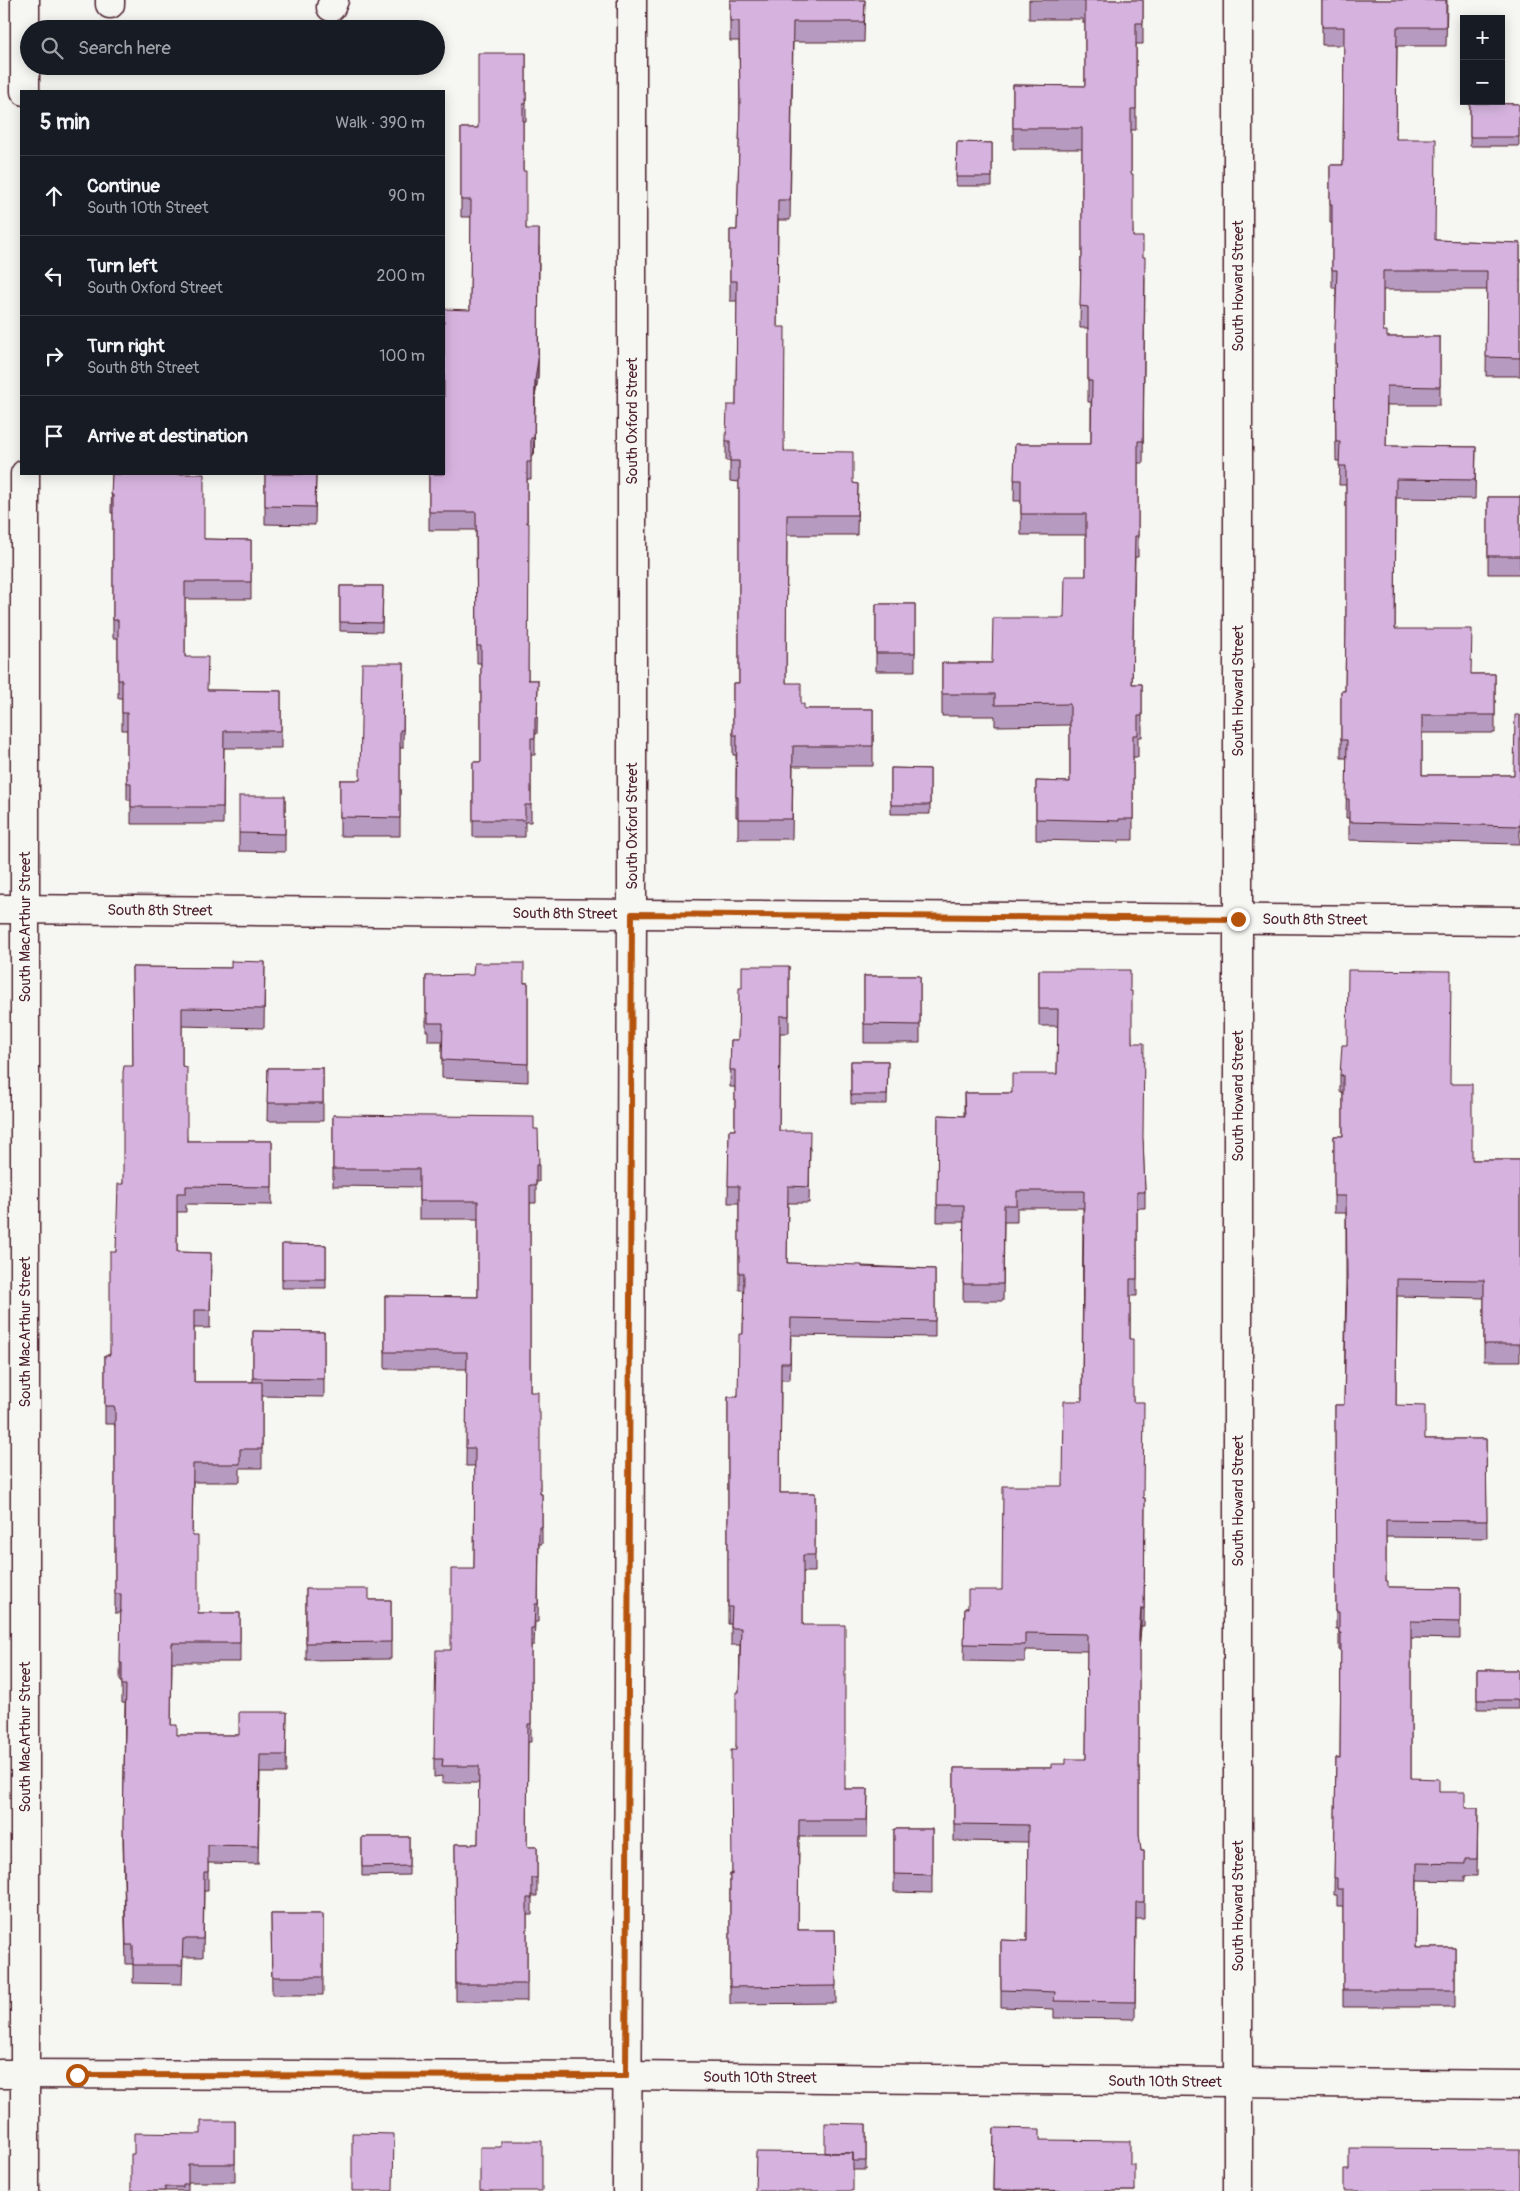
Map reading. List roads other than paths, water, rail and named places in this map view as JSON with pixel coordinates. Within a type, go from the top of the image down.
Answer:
[{"type":"street","points":[[25,0],[25,20]]},
{"type":"street","name":"South Oxford Street","points":[[627,2191],[632,914],[632,0]]},
{"type":"street","name":"South Howard Street","points":[[1238,0],[1238,2191]]},
{"type":"street","points":[[25,75],[25,90]]},
{"type":"street","name":"South MacArthur Street","points":[[25,475],[12,909],[12,2074],[25,2191]]},
{"type":"street","name":"South 8th Street","points":[[12,909],[1520,921]]},
{"type":"street","name":"South 10th Street","points":[[12,2074],[626,2076],[1520,2086]]}]
